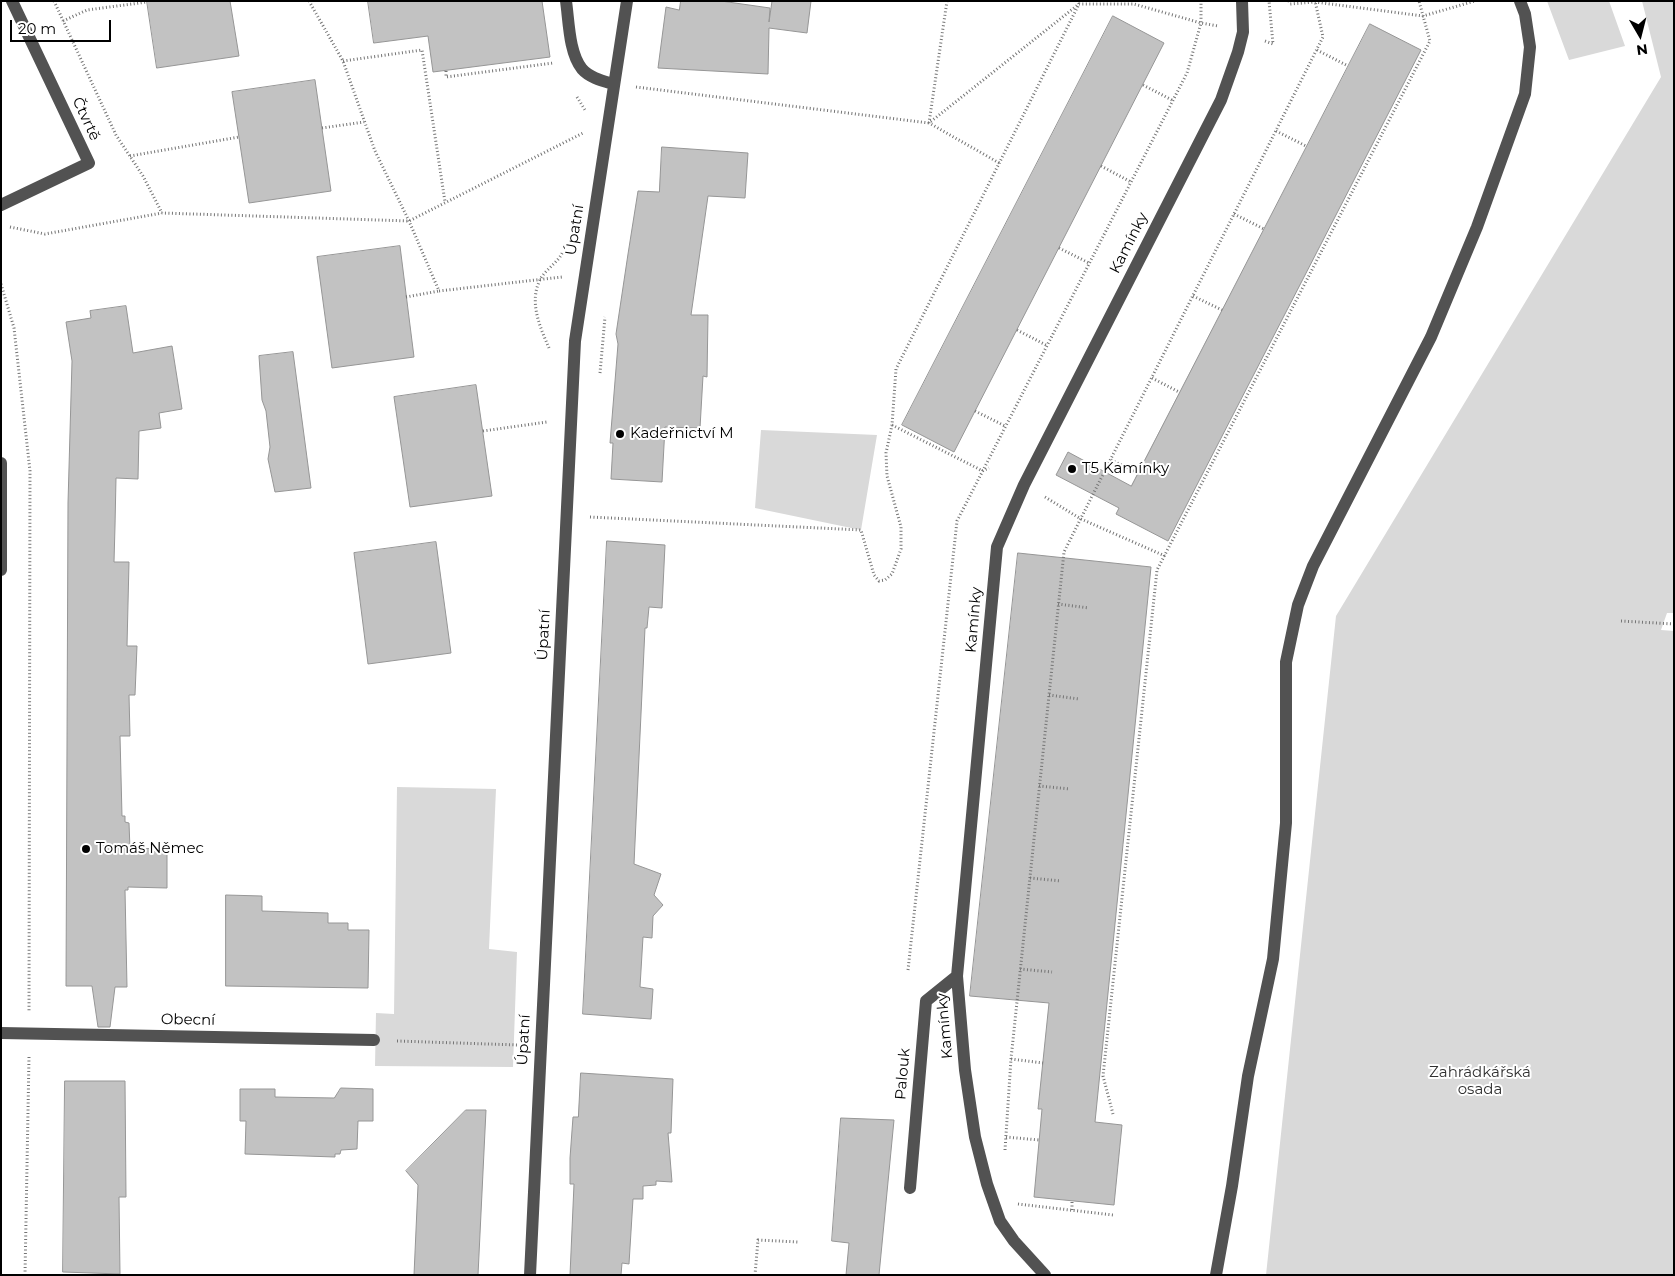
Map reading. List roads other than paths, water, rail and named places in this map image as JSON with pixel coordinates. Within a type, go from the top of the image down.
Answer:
[{"type":"street","name":"Čtvrtě","points":[[1,205],[89,162],[12,1]]},
{"type":"street","points":[[566,1],[574,53],[582,69],[593,78],[613,84]]},
{"type":"street","name":"Úpatní","points":[[530,1275],[574,341],[627,1]]},
{"type":"street","name":"Kamínky","points":[[1045,1275],[1021,1249],[1000,1221],[987,1184],[975,1137],[956,976],[997,547],[1024,485],[1220,100],[1238,52],[1243,32],[1242,1]]},
{"type":"street","points":[[1216,1275],[1232,1186],[1248,1076],[1274,959],[1286,823],[1285,687],[1290,638],[1298,605],[1313,566],[1431,337],[1478,227],[1524,94],[1530,46],[1525,14],[1520,1]]},
{"type":"street","points":[[1,463],[1,570]]},
{"type":"street","name":"Palouk","points":[[910,1188],[926,1001],[956,976]]},
{"type":"street","name":"Obecní","points":[[1,1033],[374,1040]]},
{"type":"place","name":"Kadeřnictví M","points":[[620,434]]},
{"type":"place","name":"T5 Kamínky","points":[[1072,469]]},
{"type":"place","name":"Tomáš Němec","points":[[86,849]]},
{"type":"park label","name":"Zahrádkářská osada","points":[[1480,1082]]}]
